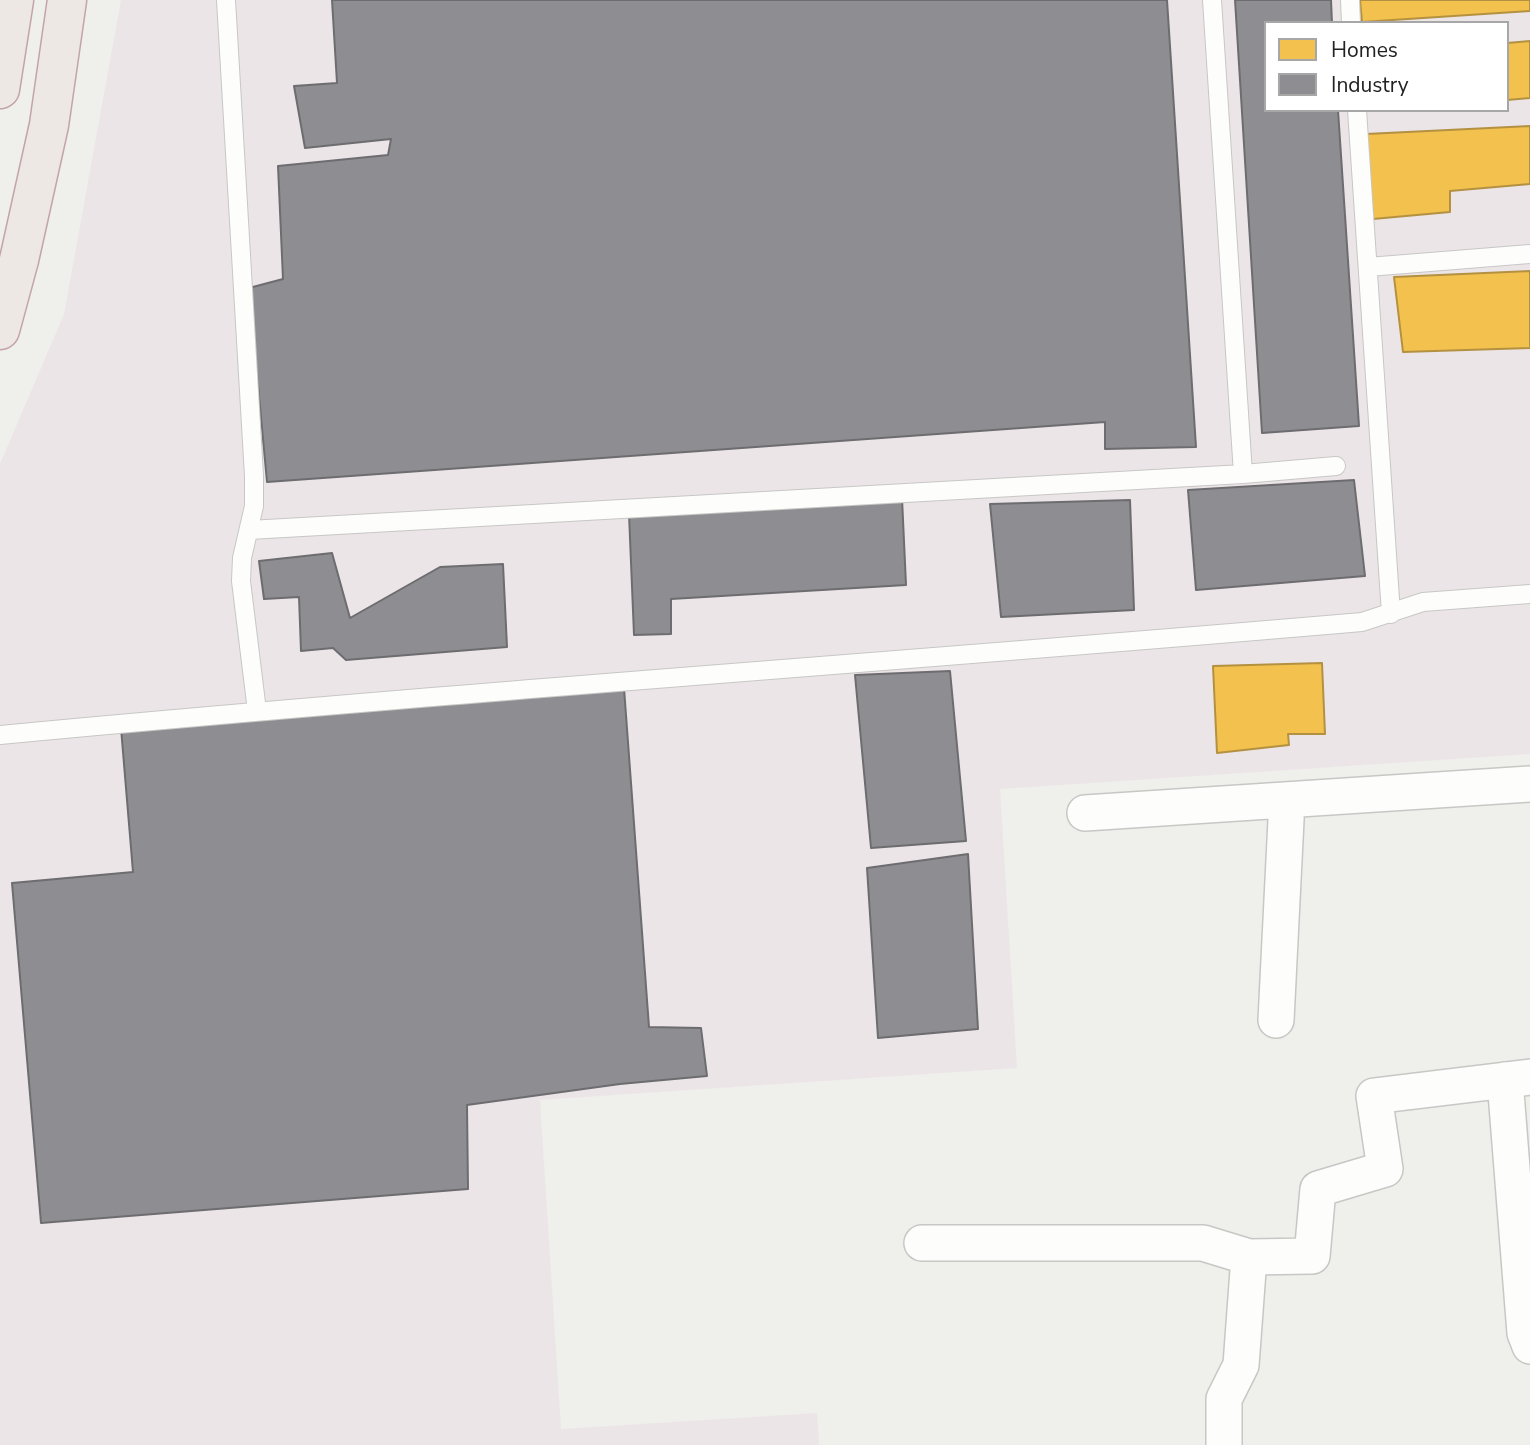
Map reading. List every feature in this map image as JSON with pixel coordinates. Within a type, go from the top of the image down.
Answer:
[{"type":"highway","points":[[0,89],[14,0]]},
{"type":"highway","points":[[0,330],[19,260],[49,125],[67,0]]},
{"type":"street","points":[[1085,813],[1530,784]]},
{"type":"street","points":[[1276,1020],[1287,800]]},
{"type":"street","points":[[922,1243],[1203,1243],[1250,1257],[1312,1256],[1318,1189],[1385,1169],[1374,1097],[1517,1078],[1525,1333],[1530,1346]]},
{"type":"street","points":[[1224,1445],[1224,1399],[1241,1365],[1250,1257]]},
{"type":"lane","points":[[226,0],[254,476],[254,506],[242,558],[241,582],[257,711]]},
{"type":"lane","points":[[1212,0],[1243,474]]},
{"type":"lane","points":[[1350,0],[1352,21]]},
{"type":"lane","points":[[1357,112],[1391,614]]},
{"type":"lane","points":[[1368,267],[1530,254]]},
{"type":"lane","points":[[249,530],[1243,474],[1336,466]]},
{"type":"lane","points":[[0,735],[257,711],[958,657],[1363,622],[1423,602],[1530,594]]},
{"type":"shaded area","points":[[121,0],[1530,0],[1530,754],[1000,789],[1017,1068],[540,1100],[561,1429],[817,1413],[819,1445],[0,1445],[0,464],[64,314]]},
{"type":"building: Homes","points":[[1360,0],[1530,0],[1530,11],[1362,21]]},
{"type":"building: Homes","points":[[1530,41],[1530,98],[1509,100],[1509,43]]},
{"type":"building: Homes","points":[[1530,126],[1530,184],[1450,191],[1450,212],[1373,219],[1366,134]]},
{"type":"building: Homes","points":[[1530,271],[1530,348],[1403,352],[1394,277]]},
{"type":"building: Homes","points":[[1322,663],[1325,734],[1288,734],[1289,745],[1217,753],[1213,666]]},
{"type":"building: Industry","points":[[332,0],[1167,0],[1196,447],[1105,449],[1105,422],[267,482],[249,288],[283,279],[278,166],[388,155],[391,139],[305,148],[294,86],[337,83]]},
{"type":"building: Industry","points":[[1235,0],[1331,0],[1332,21],[1264,21],[1264,112],[1338,112],[1359,426],[1262,433]]},
{"type":"building: Industry","points":[[1354,480],[1365,576],[1196,590],[1188,490]]},
{"type":"building: Industry","points":[[902,498],[906,585],[671,599],[671,634],[634,635],[629,514]]},
{"type":"building: Industry","points":[[1130,500],[1134,610],[1001,617],[990,504]]},
{"type":"building: Industry","points":[[332,553],[350,618],[440,567],[503,564],[507,647],[346,660],[333,648],[301,651],[299,597],[264,599],[259,561]]},
{"type":"building: Industry","points":[[950,671],[966,841],[871,848],[855,675]]},
{"type":"building: Industry","points":[[624,688],[649,1027],[701,1028],[707,1076],[620,1084],[467,1105],[468,1189],[41,1223],[12,883],[133,872],[121,728]]},
{"type":"building: Industry","points":[[968,854],[978,1029],[878,1038],[867,868]]}]
